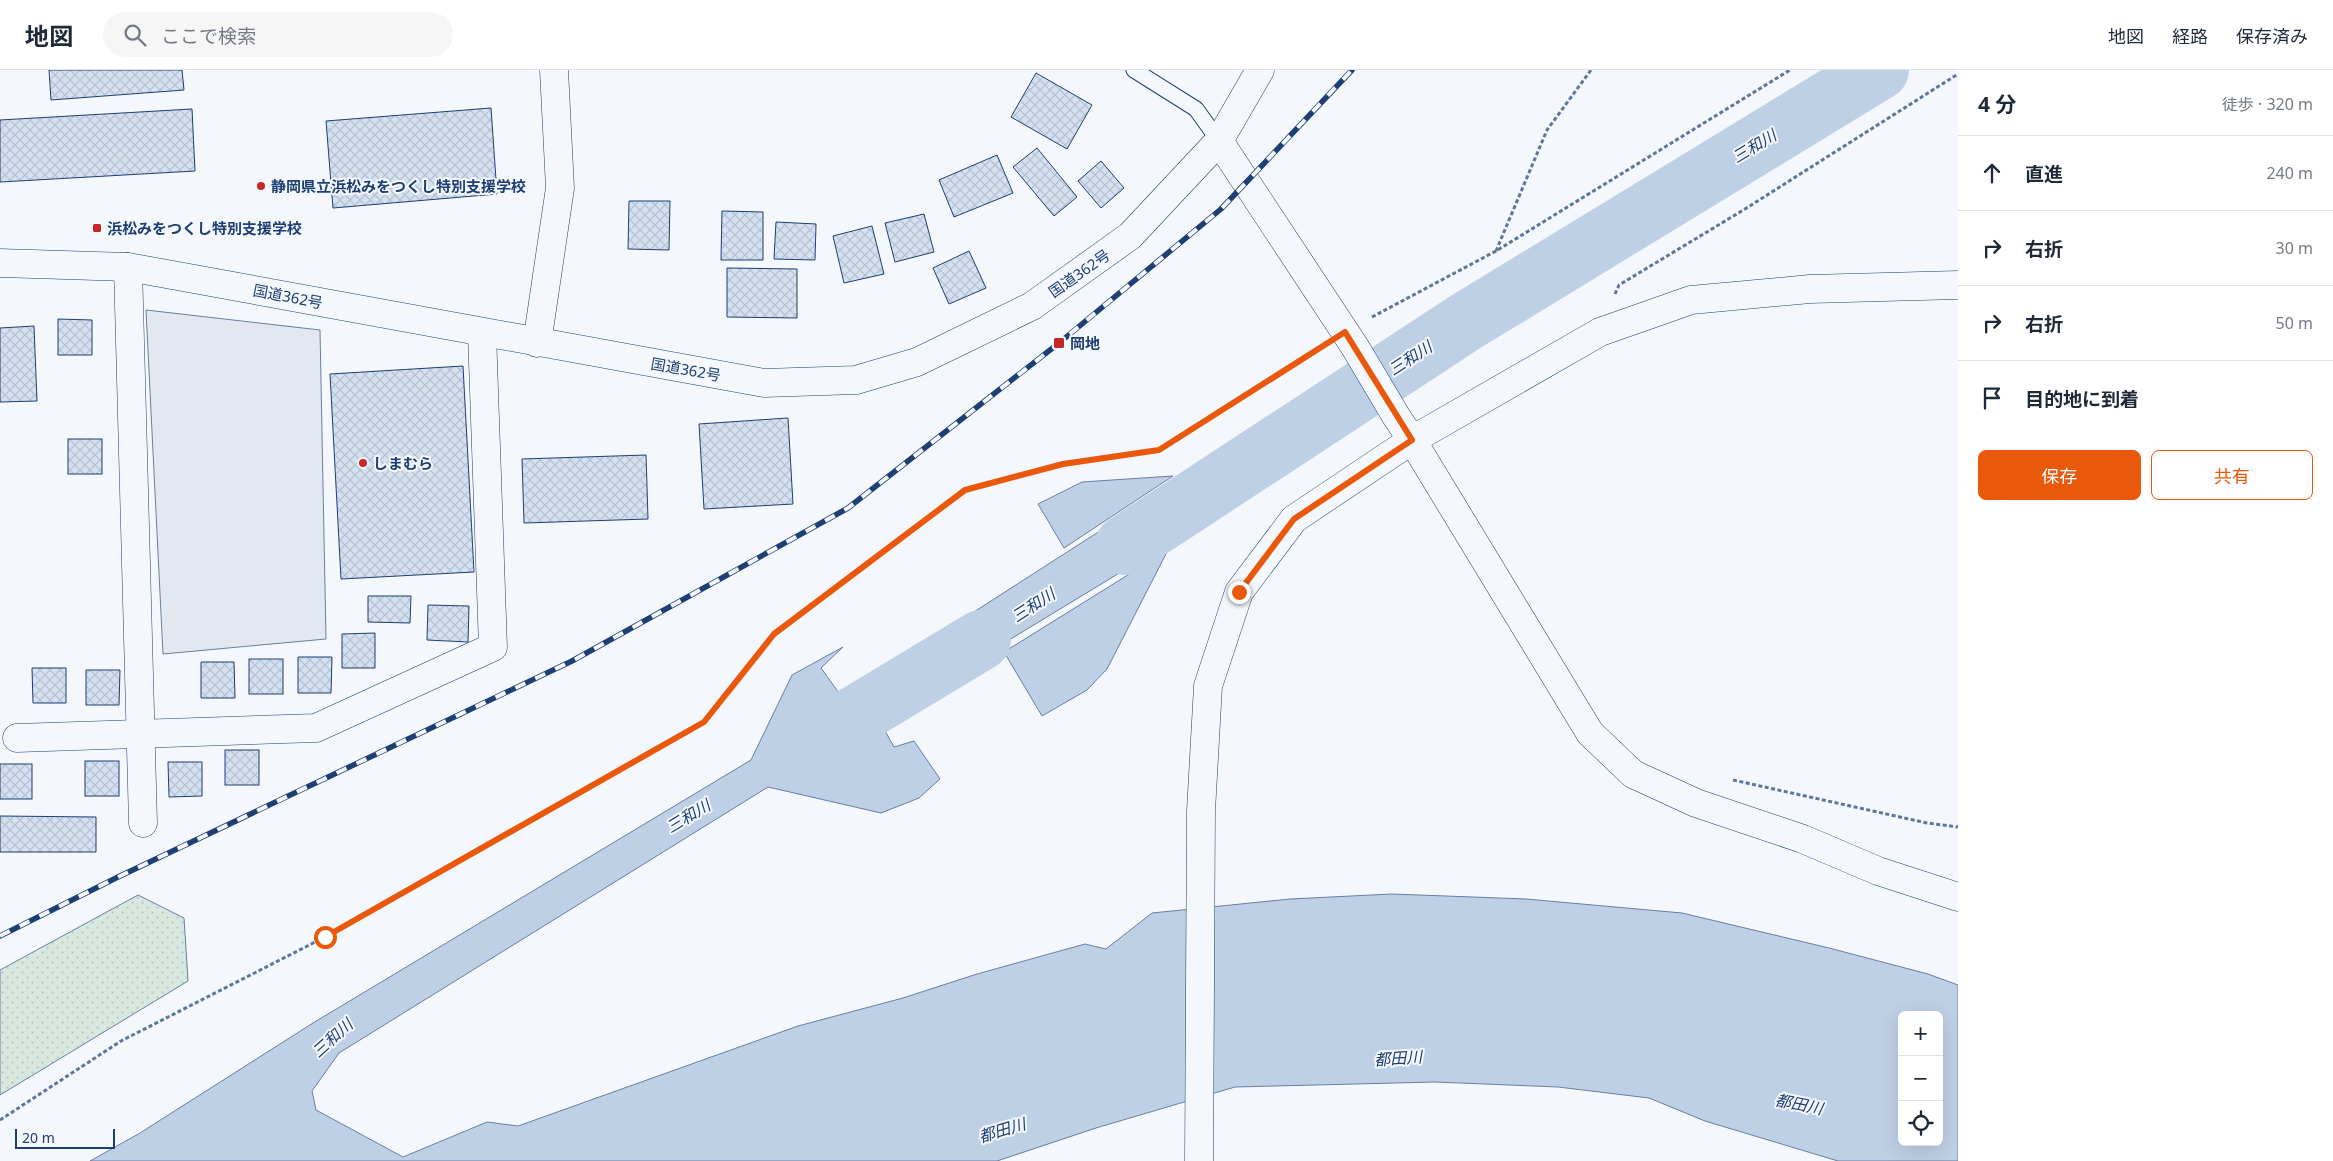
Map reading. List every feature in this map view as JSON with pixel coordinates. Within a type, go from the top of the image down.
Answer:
[{"type":"main road","points":[[537,343],[560,188],[554,70]]},
{"type":"main road","name":"国道362号","points":[[0,263],[128,267],[764,383],[856,380],[917,362],[1032,306],[1130,236],[1219,141],[1260,70]]},
{"type":"main road","points":[[1219,141],[1350,340],[1590,733],[1633,774],[1696,803],[1804,839],[1878,871],[1958,897]]},
{"type":"main road","points":[[128,267],[143,823]]},
{"type":"main road","points":[[1199,1161],[1201,810],[1208,686],[1239,592],[1294,519],[1412,440],[1600,332],[1691,300],[1810,289],[1958,285]]},
{"type":"main road","points":[[16,738],[316,728],[493,648],[482,333]]},
{"type":"lane","points":[[1134,70],[1196,109],[1219,141]]},
{"type":"path","points":[[1496,252],[1547,130],[1591,70]]},
{"type":"path","points":[[0,1120],[120,1041],[325,937],[704,722],[774,634],[965,490],[1063,464],[1159,450],[1350,340],[1790,70]]},
{"type":"path","points":[[1600,332],[1619,285],[1745,209],[1958,74]]},
{"type":"path","points":[[1728,779],[1927,823],[1958,827]]},
{"type":"shaded area","points":[[146,310],[320,330],[326,639],[163,654]]},
{"type":"shaded area","points":[[138,895],[184,918],[188,981],[0,1095],[0,970]]},
{"type":"water","points":[[1245,466],[1193,501],[1172,541],[935,685],[934,693],[921,701],[896,662],[1187,475]]},
{"type":"water","points":[[1173,476],[1064,548],[1038,504],[1082,482]]},
{"type":"water","points":[[1168,550],[1107,669],[1087,690],[1042,716],[1004,652]]},
{"type":"water","name":"都田川","points":[[843,647],[821,668],[839,693],[865,679],[887,714],[880,722],[894,747],[914,741],[940,779],[919,798],[881,813],[768,787],[339,1053],[312,1091],[316,1110],[403,1157],[487,1122],[518,1126],[798,1026],[903,998],[977,974],[1085,944],[1106,949],[1152,913],[1290,899],[1392,894],[1526,899],[1682,913],[1829,948],[1928,974],[1958,985],[1958,1161],[1838,1161],[1705,1121],[1649,1098],[1558,1087],[1435,1082],[1235,1087],[1096,1128],[997,1161],[90,1161],[140,1133],[313,1023],[751,760],[792,675]]},
{"type":"building","points":[[49,70],[182,70],[184,90],[51,100]]},
{"type":"building","points":[[1036,73],[1092,105],[1067,149],[1011,117]]},
{"type":"building","points":[[491,108],[497,194],[333,208],[326,121]]},
{"type":"building","points":[[192,109],[195,171],[0,182],[0,120]]},
{"type":"building","points":[[1037,148],[1077,197],[1054,216],[1013,167]]},
{"type":"building","points":[[997,155],[1013,193],[954,217],[939,180]]},
{"type":"building","points":[[1101,161],[1124,188],[1101,208],[1078,181]]},
{"type":"building","points":[[629,201],[670,201],[669,250],[628,249]]},
{"type":"building","points":[[722,211],[763,212],[763,260],[721,260]]},
{"type":"building","points":[[924,214],[934,252],[895,262],[885,223]]},
{"type":"building","points":[[776,222],[816,224],[815,260],[774,259]]},
{"type":"building","points":[[872,226],[884,274],[844,283],[833,236]]},
{"type":"building","points":[[969,251],[986,288],[949,304],[933,268]]},
{"type":"building","points":[[727,268],[797,269],[797,318],[727,317]]},
{"type":"building","points":[[58,319],[92,320],[92,355],[58,355]]},
{"type":"building","points":[[34,326],[37,401],[0,402],[0,328]]},
{"type":"building","points":[[463,366],[474,572],[341,579],[330,374]]},
{"type":"building","points":[[788,418],[793,504],[704,509],[699,424]]},
{"type":"building","points":[[68,439],[102,439],[102,474],[68,474]]},
{"type":"building","points":[[646,455],[648,519],[524,523],[522,459]]},
{"type":"building","points":[[368,596],[411,596],[410,623],[368,622]]},
{"type":"building","points":[[428,605],[469,606],[468,642],[427,640]]},
{"type":"building","points":[[375,633],[375,668],[342,668],[342,634]]},
{"type":"building","points":[[298,657],[332,657],[331,693],[298,693]]},
{"type":"building","points":[[249,659],[283,659],[283,694],[249,694]]},
{"type":"building","points":[[201,662],[234,662],[235,698],[201,698]]},
{"type":"building","points":[[32,668],[66,668],[66,703],[33,703]]},
{"type":"building","points":[[86,670],[120,670],[119,705],[86,705]]},
{"type":"building","points":[[225,750],[259,750],[259,785],[225,785]]},
{"type":"building","points":[[85,761],[119,761],[119,796],[85,796]]},
{"type":"building","points":[[168,762],[202,762],[202,796],[169,797]]},
{"type":"building","points":[[0,764],[32,764],[32,799],[0,799]]},
{"type":"building","points":[[0,816],[96,817],[96,852],[0,852]]},
{"type":"waterway","name":"三和川","points":[[1125,545],[1467,321],[1879,70]]},
{"type":"waterway","name":"三和川","points":[[807,745],[981,640]]},
{"type":"railway","points":[[0,936],[118,877],[572,661],[848,508],[1059,343],[1221,209],[1352,70]]},
{"type":"place","name":"静岡県立浜松みをつくし特別支援学校","points":[[261,186]]},
{"type":"place","name":"浜松みをつくし特別支援学校","points":[[97,228]]},
{"type":"place","name":"岡地","points":[[1059,343]]},
{"type":"place","name":"しまむら","points":[[363,463]]},
{"type":"route","points":[[325,937],[704,722],[774,634],[965,490],[1063,464],[1159,450],[1345,332],[1412,440],[1294,519],[1239,592]]}]
